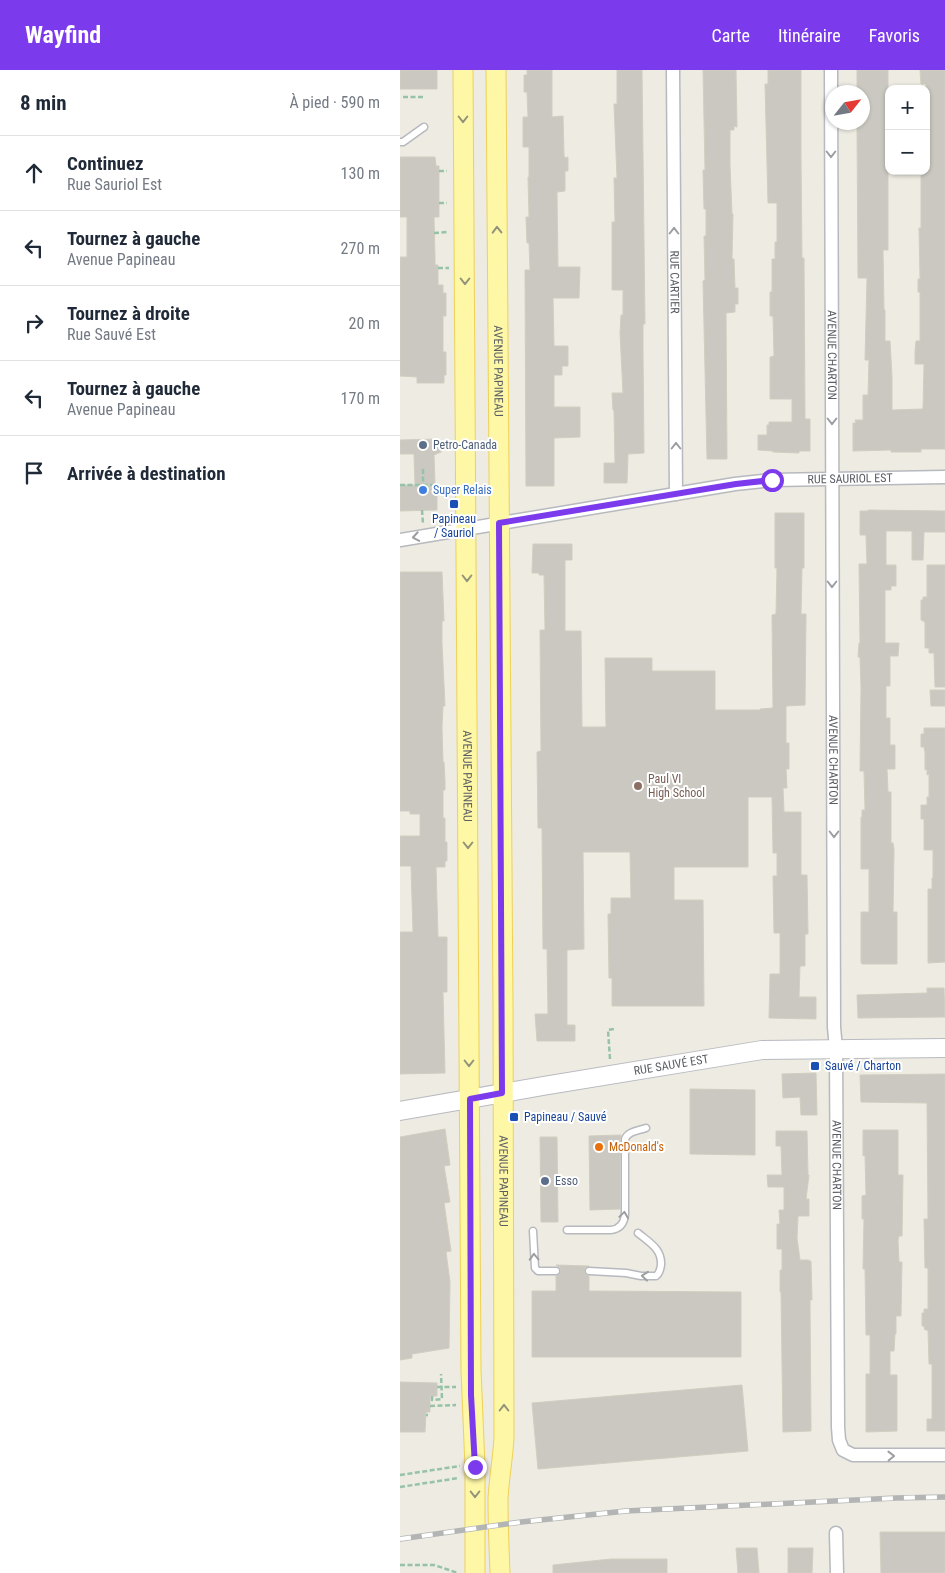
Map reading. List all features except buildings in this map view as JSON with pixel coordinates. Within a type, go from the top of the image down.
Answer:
[{"type":"main road","name":"AVENUE PAPINEAU","points":[[463,70],[471,1387],[475,1467],[475,1573]]},
{"type":"main road","name":"AVENUE PAPINEAU","points":[[496,70],[504,1430],[498,1497],[500,1573]]},
{"type":"main road","name":"RUE SAUVÉ EST","points":[[400,1111],[762,1050],[945,1048]]},
{"type":"street","name":"RUE CARTIER","points":[[673,70],[676,494]]},
{"type":"street","name":"AVENUE CHARTON","points":[[830,70],[834,1027],[836,1049],[839,1440],[843,1450],[853,1455],[945,1455]]},
{"type":"street","name":"RUE SAURIOL EST","points":[[400,540],[762,481],[945,478]]},
{"type":"street","points":[[836,1532],[837,1573]]},
{"type":"lane","points":[[400,142],[403,142],[424,127]]},
{"type":"lane","points":[[567,1230],[611,1230],[622,1225],[625,1215],[625,1139],[631,1132],[646,1128]]},
{"type":"lane","points":[[533,1231],[535,1268],[540,1271],[556,1271]]},
{"type":"lane","points":[[589,1271],[656,1276],[660,1270],[661,1255],[655,1246],[638,1233]]},
{"type":"path","points":[[403,97],[424,97]]},
{"type":"path","points":[[439,170],[452,171]]},
{"type":"path","points":[[439,203],[452,203]]},
{"type":"path","points":[[434,233],[452,232]]},
{"type":"path","points":[[438,268],[452,267]]},
{"type":"path","points":[[423,469],[424,485]]},
{"type":"path","points":[[400,485],[437,485],[437,490],[454,490]]},
{"type":"path","points":[[422,510],[423,527]]},
{"type":"path","points":[[610,1059],[608,1030],[614,1029]]},
{"type":"path","points":[[432,1396],[432,1400],[442,1399],[439,1387],[441,1374]]},
{"type":"path","points":[[439,1387],[460,1386]]},
{"type":"path","points":[[430,1406],[460,1405]]},
{"type":"path","points":[[400,1475],[461,1466]]},
{"type":"path","points":[[400,1487],[461,1478]]},
{"type":"path","points":[[400,1565],[434,1565],[460,1573]]},
{"type":"railway","points":[[400,1539],[521,1522],[626,1511],[945,1497]]},
{"type":"place","name":"Petro-Canada","points":[[423,445]]},
{"type":"place","name":"Super Relais","points":[[423,490]]},
{"type":"place","name":"Papineau / Sauriol","points":[[454,504]]},
{"type":"place","name":"Paul VI High School","points":[[638,786]]},
{"type":"place","name":"Sauvé / Charton","points":[[815,1066]]},
{"type":"place","name":"Papineau / Sauvé","points":[[514,1117]]},
{"type":"place","name":"McDonald's","points":[[599,1147]]},
{"type":"place","name":"Esso","points":[[545,1181]]},
{"type":"route","points":[[475,1467],[471,1395],[470,1099],[502,1093],[499,523],[736,484],[772,480]]}]
